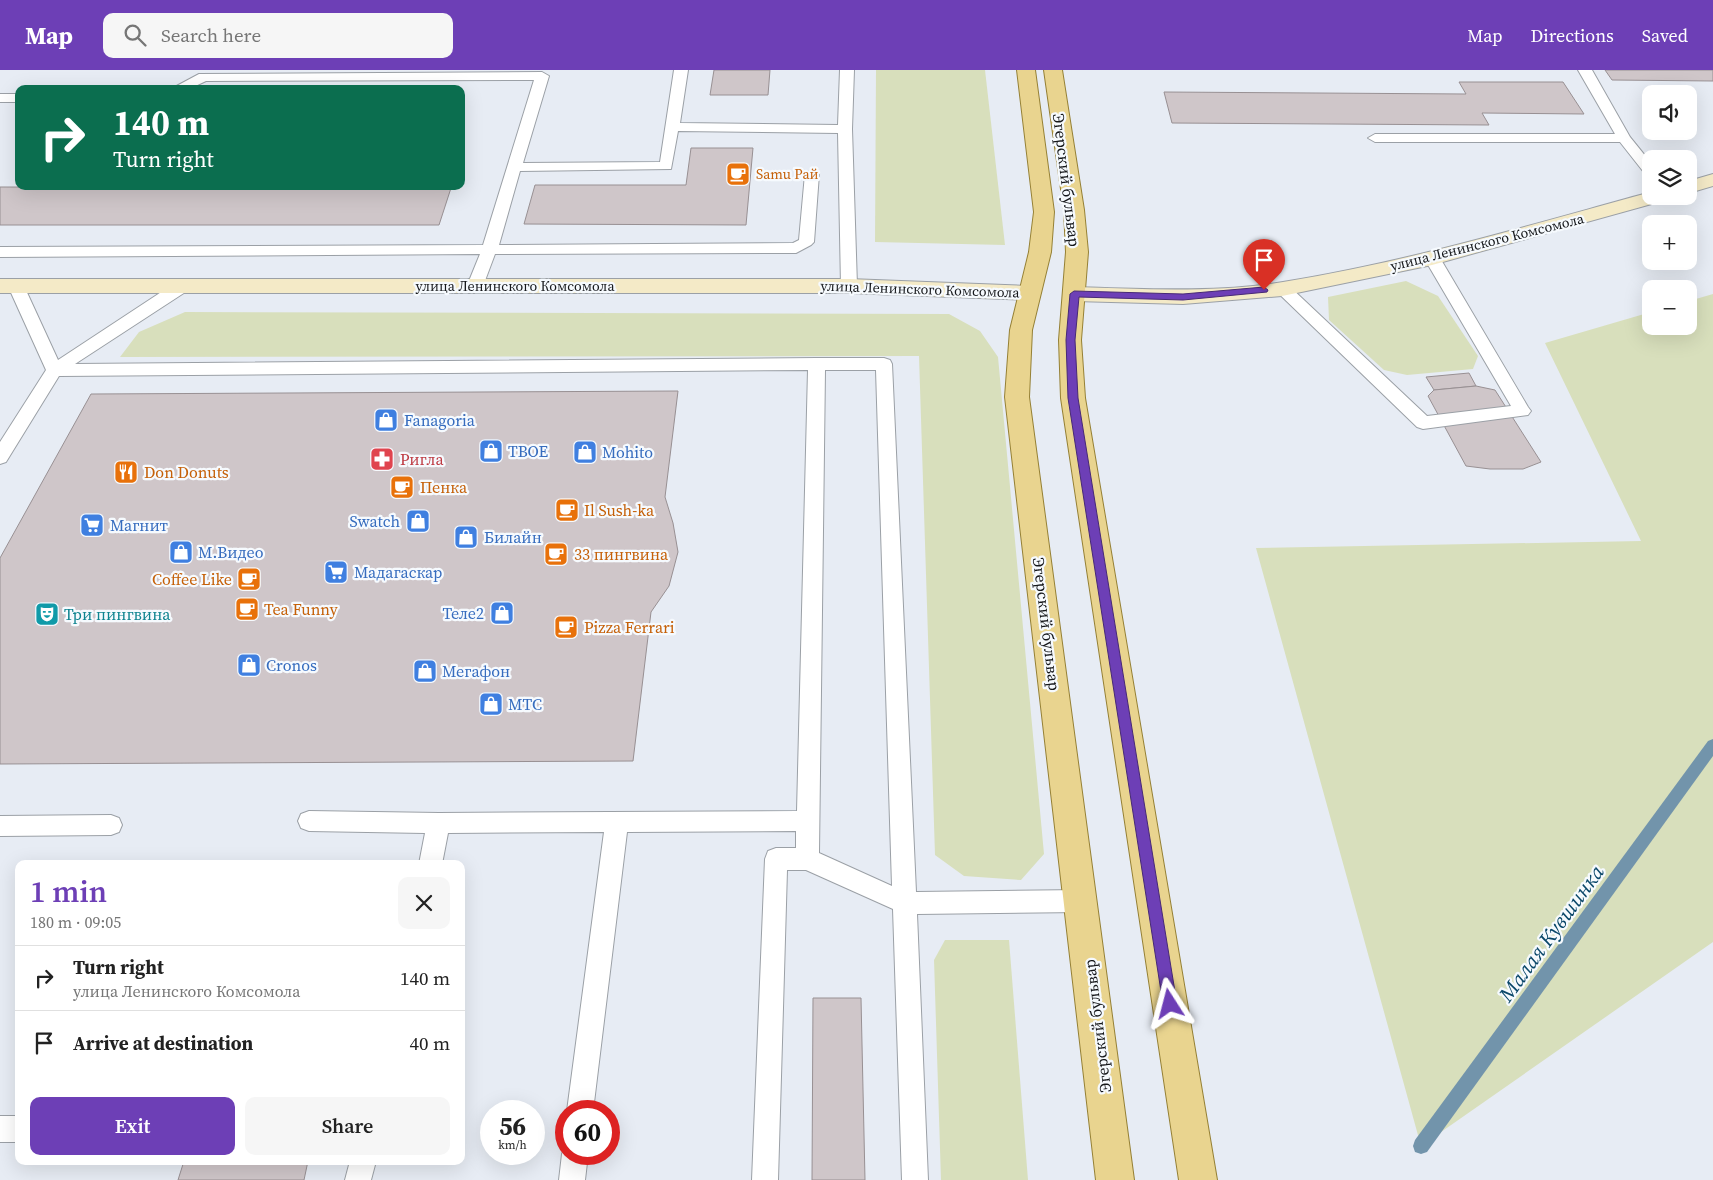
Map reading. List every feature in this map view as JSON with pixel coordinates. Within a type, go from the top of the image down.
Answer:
[{"type":"main road","name":"Эгерский бульвар","points":[[1026,70],[1044,212],[1040,252],[1052,293],[1070,340],[1073,398],[1198,1180]]},
{"type":"main road","name":"Эгерский бульвар","points":[[1053,70],[1074,210],[1077,252],[1052,293],[1021,330],[1017,398],[1116,1180]]},
{"type":"main road","points":[[1697,185],[1713,180]]},
{"type":"main road","name":"улица Ленинского Комсомола","points":[[8,286],[849,286],[1183,297],[1282,289],[1432,258],[1642,201]]},
{"type":"lane","points":[[514,166],[666,166],[681,70]]},
{"type":"lane","points":[[847,70],[845,129],[849,286]]},
{"type":"lane","points":[[1585,70],[1624,138],[1642,161]]},
{"type":"lane","points":[[176,82],[204,77],[542,76],[489,251],[475,286]]},
{"type":"lane","points":[[0,98],[15,98]]},
{"type":"lane","points":[[672,128],[845,129]]},
{"type":"lane","points":[[1375,138],[1624,138]]},
{"type":"lane","points":[[0,252],[796,248],[806,242],[812,174]]},
{"type":"lane","points":[[1282,289],[1423,423],[1522,411],[1432,258]]},
{"type":"lane","points":[[0,458],[54,370],[184,285]]},
{"type":"lane","points":[[8,286],[54,370]]},
{"type":"lane","points":[[808,859],[817,364]]},
{"type":"lane","points":[[54,370],[884,364],[915,1180]]},
{"type":"lane","points":[[309,821],[439,823],[808,821]]},
{"type":"lane","points":[[581,1100],[617,822]]},
{"type":"lane","points":[[431,860],[439,823]]},
{"type":"lane","points":[[0,826],[111,825]]},
{"type":"lane","points":[[765,1180],[776,859],[808,859],[905,903],[1082,901]]},
{"type":"lane","points":[[0,1129],[15,1129]]},
{"type":"lane","points":[[358,1180],[362,1165]]},
{"type":"lane","points":[[572,1180],[574,1165]]},
{"type":"green space","points":[[876,70],[985,70],[1005,245],[875,242]]},
{"type":"green space","points":[[1406,281],[1438,296],[1478,356],[1473,369],[1407,375],[1384,370],[1329,320],[1328,297]]},
{"type":"green space","points":[[1713,294],[1713,942],[1421,1146],[1256,548],[1641,541],[1545,343],[1642,315],[1642,335],[1697,335],[1697,299]]},
{"type":"green space","points":[[185,312],[949,314],[980,331],[998,357],[1044,854],[1021,880],[964,876],[935,855],[919,356],[120,357],[139,332]]},
{"type":"green space","points":[[945,940],[1009,940],[1028,1180],[941,1180],[934,960]]},
{"type":"building","points":[[714,70],[770,70],[768,95],[710,95]]},
{"type":"building","points":[[1605,70],[1713,70],[1713,81],[1612,80]]},
{"type":"building","points":[[1459,82],[1563,82],[1584,114],[1482,113],[1489,125],[1172,123],[1164,92],[1466,94]]},
{"type":"building","points":[[691,148],[753,148],[746,225],[524,224],[535,185],[686,185]]},
{"type":"building","points":[[0,187],[15,187],[15,190],[450,190],[439,225],[0,225]]},
{"type":"building","points":[[1469,373],[1476,386],[1434,390],[1426,377]]},
{"type":"building","points":[[1476,386],[1495,390],[1541,462],[1523,469],[1490,469],[1466,466],[1428,396],[1434,390]]},
{"type":"building","name":"Мадагаскар","points":[[678,391],[665,497],[673,523],[678,552],[669,586],[651,612],[633,761],[0,764],[0,558],[91,394]]},
{"type":"building","points":[[813,998],[861,998],[865,1180],[812,1180]]},
{"type":"building","points":[[183,1165],[307,1165],[304,1180],[178,1180]]},
{"type":"waterway","name":"Малая Кувшинка","points":[[1421,1146],[1713,745]]},
{"type":"place","name":"Samu Рай","points":[[738,174]]},
{"type":"place","name":"Fanagoria","points":[[386,420]]},
{"type":"place","name":"ТВОЕ","points":[[491,451]]},
{"type":"place","name":"Mohito","points":[[585,452]]},
{"type":"place","name":"Ригла","points":[[382,459]]},
{"type":"place","name":"Don Donuts","points":[[126,472]]},
{"type":"place","name":"Пенка","points":[[402,487]]},
{"type":"place","name":"Il Sush-ka","points":[[567,510]]},
{"type":"place","name":"Swatch","points":[[418,521]]},
{"type":"place","name":"Магнит","points":[[92,525]]},
{"type":"place","name":"Билайн","points":[[466,537]]},
{"type":"place","name":"М.Видео","points":[[181,552]]},
{"type":"place","name":"33 пингвина","points":[[556,554]]},
{"type":"place","name":"Мадагаскар","points":[[336,572]]},
{"type":"place","name":"Coffee Like","points":[[249,579]]},
{"type":"place","name":"Tea Funny","points":[[247,609]]},
{"type":"place","name":"Теле2","points":[[502,613]]},
{"type":"place","name":"Три пингвина","points":[[47,614]]},
{"type":"place","name":"Pizza Ferrari","points":[[566,627]]},
{"type":"place","name":"Cronos","points":[[249,665]]},
{"type":"place","name":"Мегафон","points":[[425,671]]},
{"type":"place","name":"МТС","points":[[491,704]]},
{"type":"route","points":[[1170,1004],[1073,398],[1070,340],[1074,294],[1183,297],[1212,296],[1264,290]]}]
